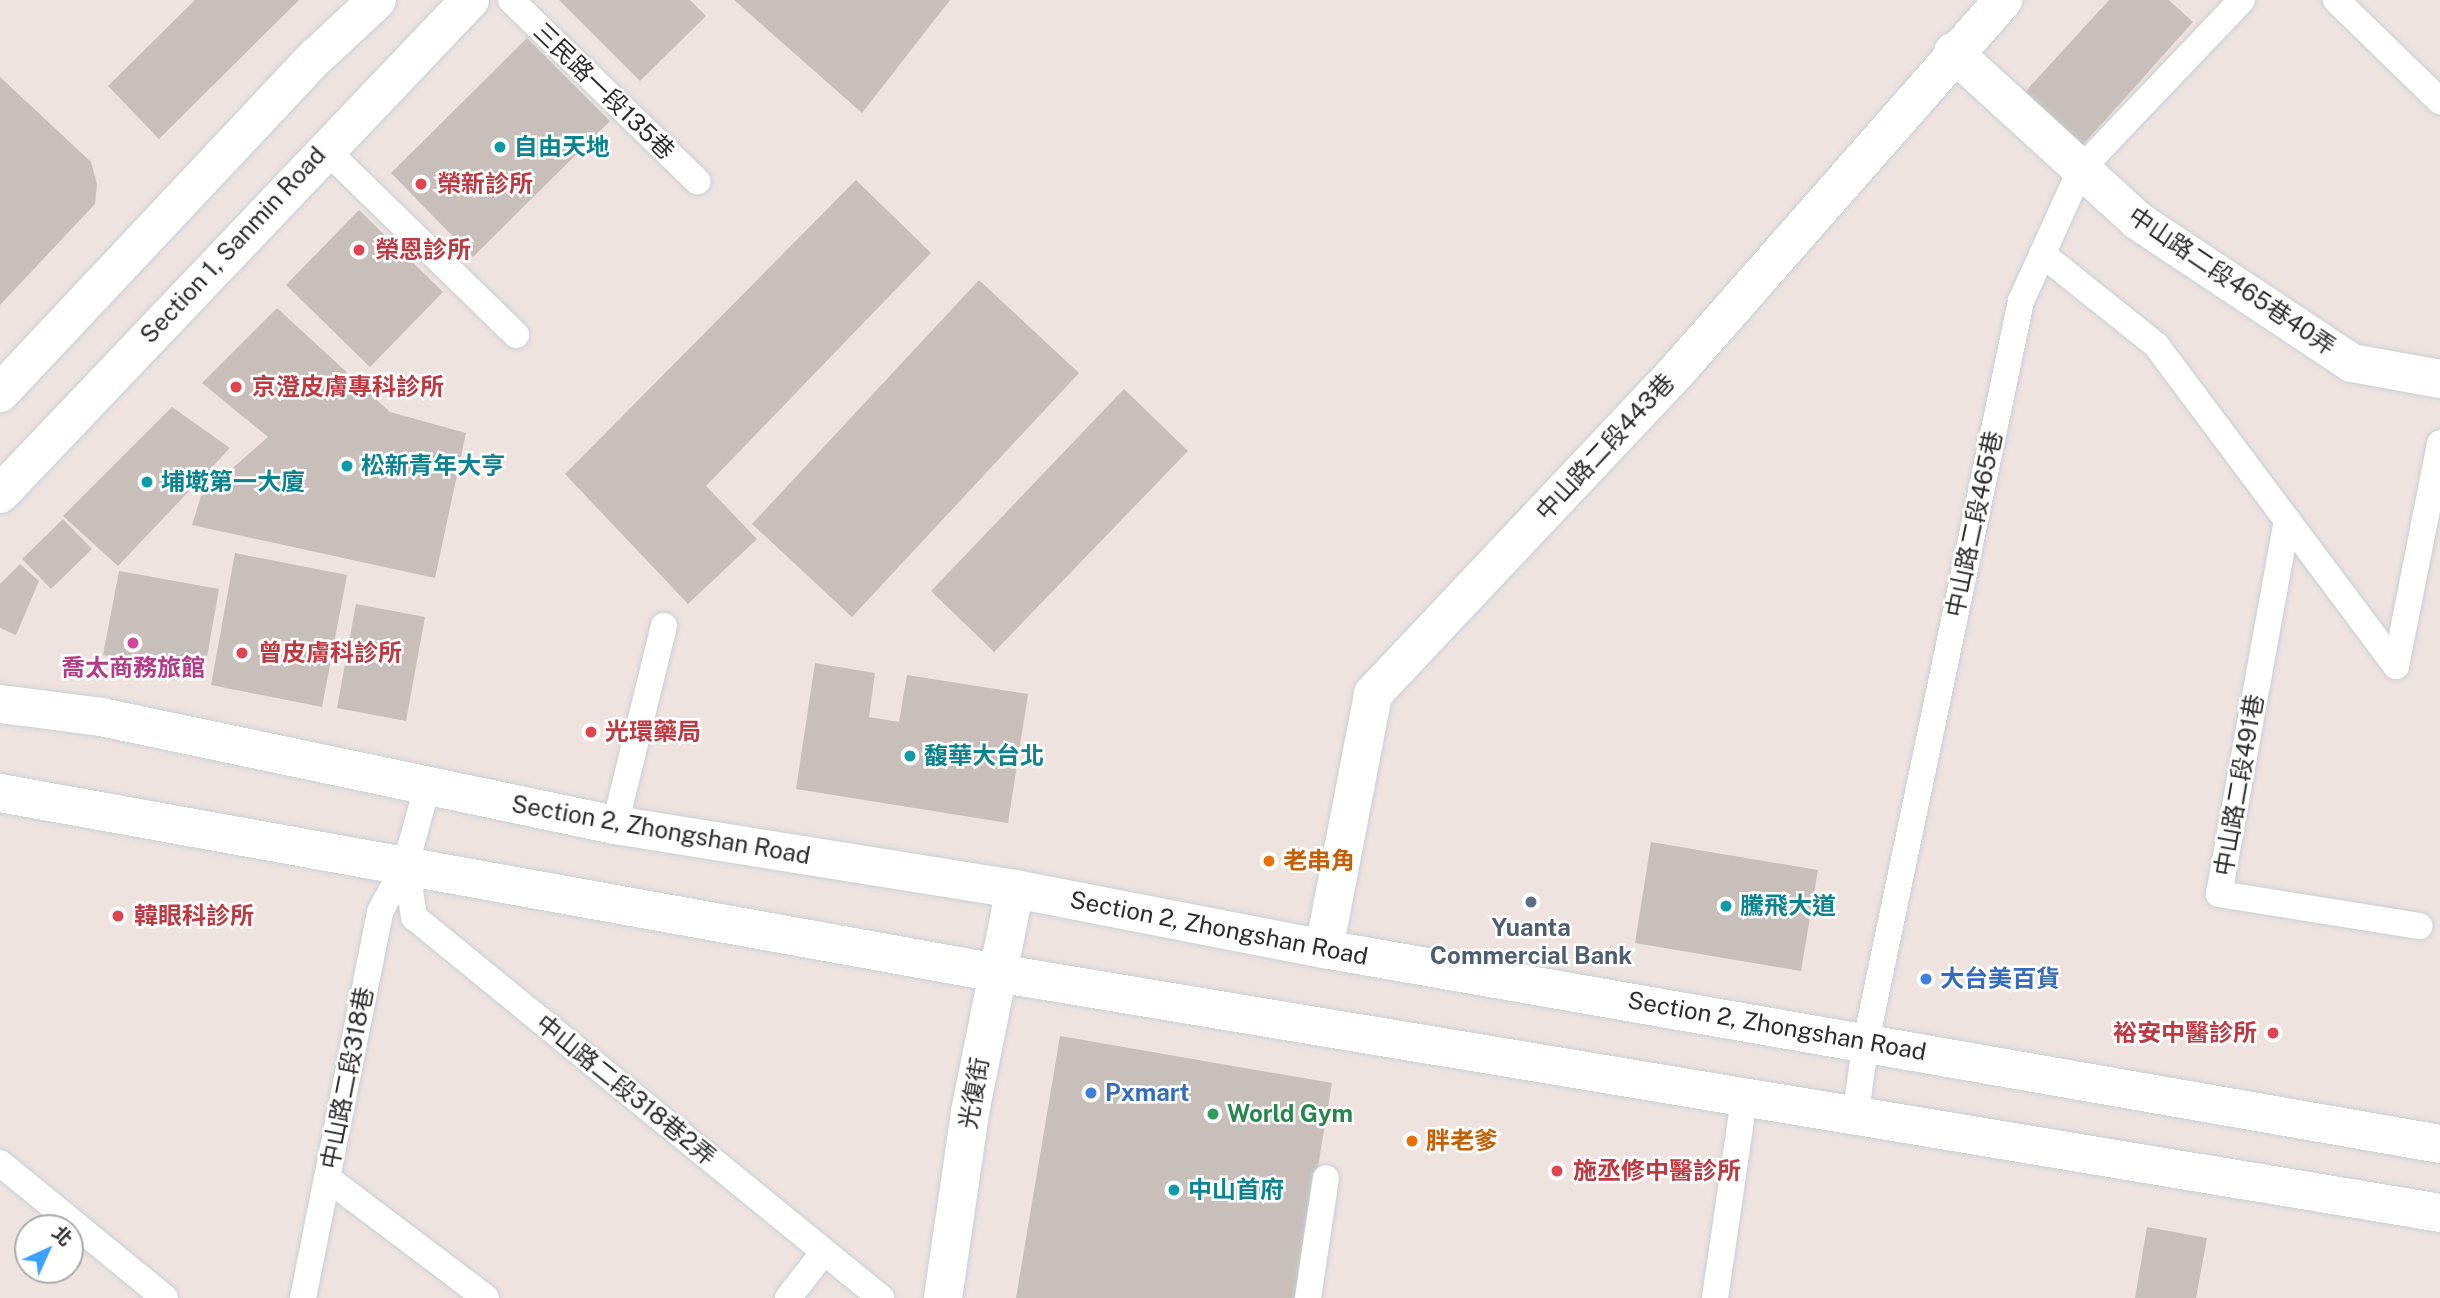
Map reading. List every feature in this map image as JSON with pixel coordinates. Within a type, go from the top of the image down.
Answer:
[{"type":"main road","points":[[0,393],[316,57],[377,0]]},
{"type":"main road","name":"Section 1, Sanmin Road","points":[[0,494],[324,148],[470,0]]},
{"type":"main road","name":"中山路二段443巷","points":[[1324,949],[1373,694],[1679,369],[1953,52],[2003,0]]},
{"type":"main road","name":"中山路二段465巷40弄","points":[[1953,52],[2138,221],[2352,363],[2440,379]]},
{"type":"main road","name":"Section 2, Zhongshan Road","points":[[0,704],[101,717],[615,825],[1015,889],[1324,949],[1866,1041],[2440,1144]]},
{"type":"main road","points":[[0,793],[406,863],[997,973],[1856,1118],[2440,1213]]},
{"type":"main road","name":"光復街","points":[[943,1298],[970,1112],[1015,889]]},
{"type":"lane","name":"三民路一段135巷","points":[[511,0],[697,181]]},
{"type":"lane","name":"中山路二段465巷","points":[[1856,1118],[1866,1041],[2021,302],[2081,169],[2242,0]]},
{"type":"lane","points":[[2336,0],[2440,101]]},
{"type":"lane","points":[[324,148],[516,335]]},
{"type":"lane","points":[[2042,254],[2156,345],[2396,666],[2440,443]]},
{"type":"lane","name":"中山路二段491巷","points":[[2287,520],[2219,894],[2418,926]]},
{"type":"lane","points":[[615,825],[664,626]]},
{"type":"lane","points":[[406,863],[428,785]]},
{"type":"lane","name":"中山路二段318巷","points":[[303,1298],[380,912],[406,863]]},
{"type":"lane","name":"中山路二段318巷2弄","points":[[406,863],[414,916],[881,1298]]},
{"type":"lane","points":[[1715,1298],[1744,1098]]},
{"type":"lane","points":[[0,1163],[165,1298]]},
{"type":"lane","points":[[327,1178],[486,1298]]},
{"type":"lane","points":[[1308,1298],[1326,1178]]},
{"type":"lane","points":[[788,1298],[824,1252]]},
{"type":"building","points":[[195,0],[299,0],[159,139],[108,86]]},
{"type":"building","points":[[559,0],[690,0],[706,16],[640,81]]},
{"type":"building","points":[[734,0],[950,0],[862,113]]},
{"type":"building","points":[[2109,0],[2169,0],[2193,22],[2082,146],[2024,93]]},
{"type":"building","name":"自由天地","points":[[527,38],[610,121],[473,257],[391,173]]},
{"type":"building","points":[[0,77],[91,162],[97,184],[95,204],[0,305]]},
{"type":"building","points":[[856,180],[931,253],[706,486],[757,539],[688,604],[565,474]]},
{"type":"building","points":[[359,210],[443,292],[370,367],[286,285]]},
{"type":"building","points":[[979,280],[1079,373],[852,617],[752,524]]},
{"type":"building","name":"松新青年大亨","points":[[277,308],[390,412],[466,433],[435,578],[192,525],[201,496],[268,437],[202,383]]},
{"type":"building","points":[[1124,389],[1188,451],[994,652],[931,591]]},
{"type":"building","name":"埔墘第一大廈","points":[[172,407],[230,448],[118,566],[63,516]]},
{"type":"building","points":[[63,519],[92,549],[51,589],[22,559]]},
{"type":"building","points":[[235,553],[347,575],[322,707],[211,685]]},
{"type":"building","points":[[20,564],[39,581],[16,635],[0,628],[0,584]]},
{"type":"building","points":[[119,571],[219,589],[204,674],[103,655]]},
{"type":"building","points":[[356,604],[425,617],[406,721],[337,708]]},
{"type":"building","name":"馥華大台北","points":[[815,663],[875,673],[869,717],[899,722],[907,675],[1028,694],[1008,823],[796,789]]},
{"type":"building","name":"騰飛大道","points":[[1651,842],[1818,870],[1801,971],[1635,943]]},
{"type":"building","name":"中山首府","points":[[1060,1036],[1332,1083],[1296,1298],[1016,1298]]},
{"type":"building","points":[[2147,1227],[2207,1238],[2196,1298],[2135,1298]]},
{"type":"place","name":"自由天地","points":[[500,147]]},
{"type":"place","name":"榮新診所","points":[[421,184]]},
{"type":"place","name":"榮恩診所","points":[[359,250]]},
{"type":"place","name":"京澄皮膚專科診所","points":[[236,387]]},
{"type":"place","name":"松新青年大亨","points":[[347,466]]},
{"type":"place","name":"埔墘第一大廈","points":[[147,482]]},
{"type":"place","name":"喬太商務旅館","points":[[133,643]]},
{"type":"place","name":"曾皮膚科診所","points":[[242,653]]},
{"type":"place","name":"光環藥局","points":[[591,732]]},
{"type":"place","name":"馥華大台北","points":[[910,756]]},
{"type":"place","name":"老串角","points":[[1269,861]]},
{"type":"place","name":"Yuanta Commercial Bank","points":[[1531,902]]},
{"type":"place","name":"騰飛大道","points":[[1726,906]]},
{"type":"place","name":"韓眼科診所","points":[[118,916]]},
{"type":"place","name":"大台美百貨","points":[[1926,979]]},
{"type":"place","name":"裕安中醫診所","points":[[2273,1033]]},
{"type":"place","name":"Pxmart","points":[[1091,1093]]},
{"type":"place","name":"World Gym","points":[[1213,1114]]},
{"type":"place","name":"胖老爹","points":[[1412,1141]]},
{"type":"place","name":"施丞修中醫診所","points":[[1557,1171]]},
{"type":"place","name":"中山首府","points":[[1174,1190]]}]
